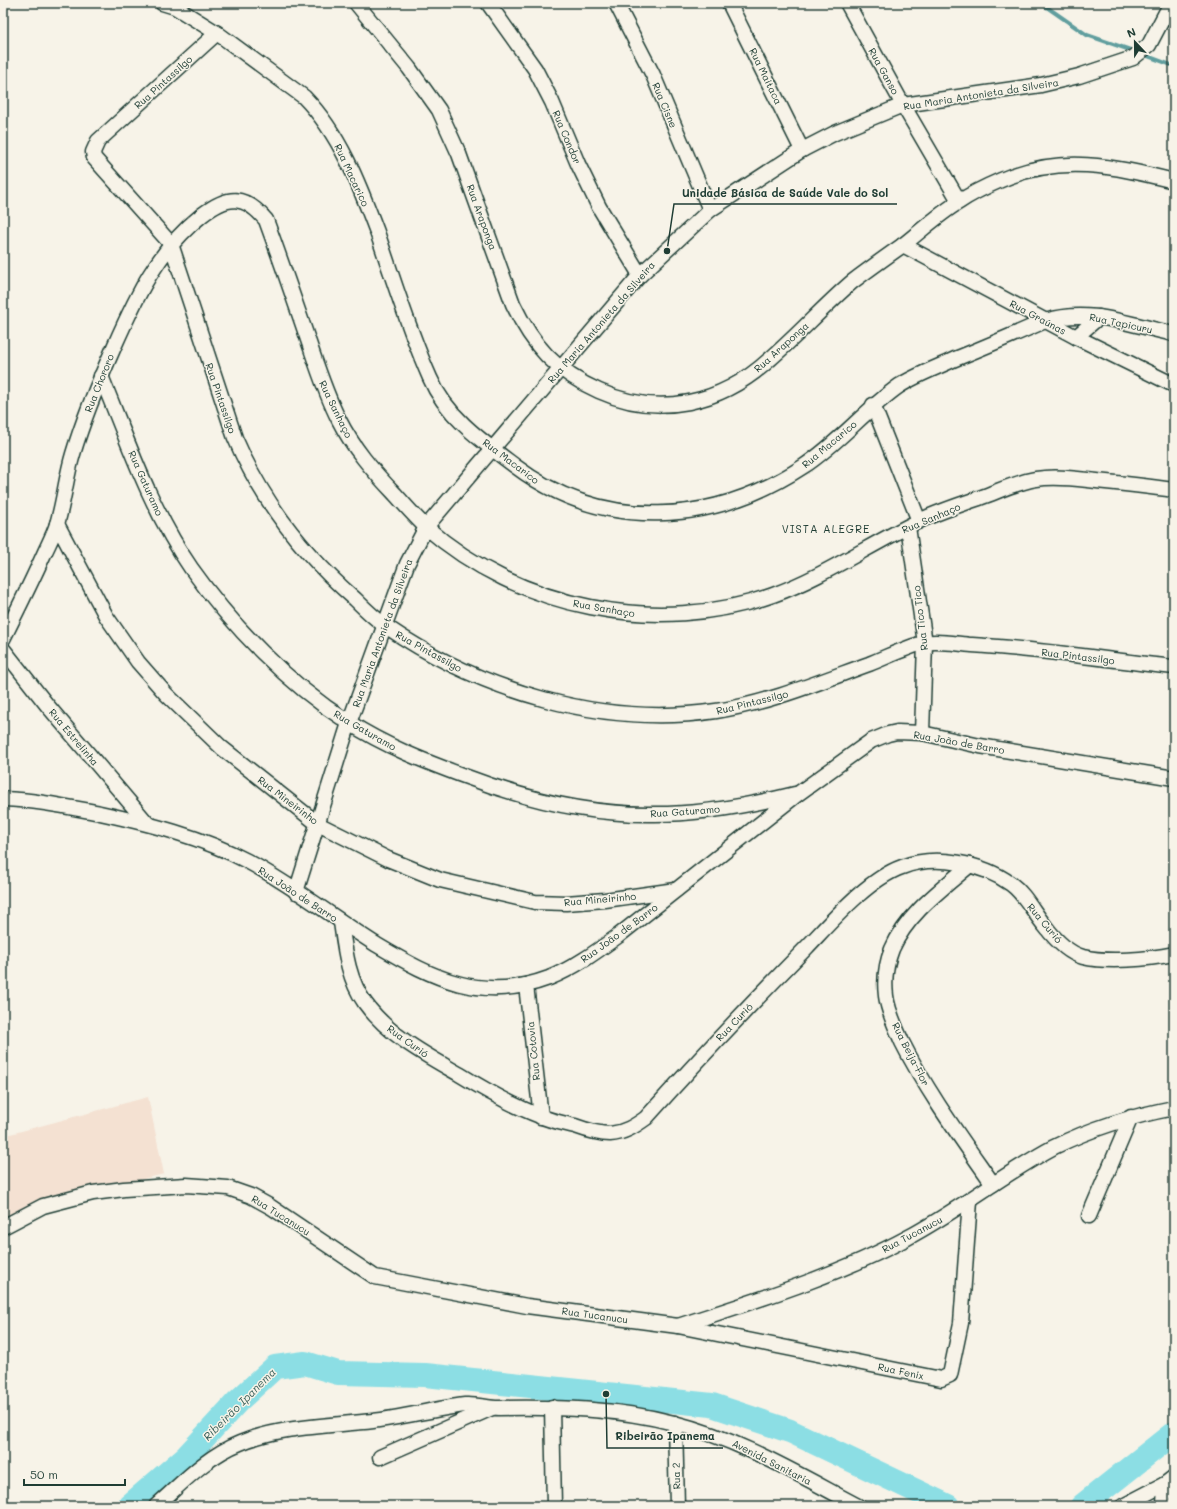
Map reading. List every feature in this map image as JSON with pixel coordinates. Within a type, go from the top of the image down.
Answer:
[{"type":"street","name":"Rua Macarico","points":[[162,3],[175,7],[217,33],[304,97],[324,120],[342,150],[364,196],[435,390],[444,404],[492,449],[533,480],[577,500],[624,511],[670,514],[723,504],[768,486],[790,475],[824,452],[873,405],[916,377],[1045,321]]},
{"type":"street","name":"Rua Araponga","points":[[356,3],[409,68],[439,110],[459,154],[513,304],[522,324],[559,369],[583,384],[630,402],[659,406],[688,403],[716,395],[743,381],[768,362],[853,282],[959,201],[1002,180],[1041,168],[1068,164],[1104,166],[1174,181]]},
{"type":"street","name":"Rua Condor","points":[[488,3],[535,69],[552,102],[578,164],[600,207],[640,276]]},
{"type":"street","name":"Rua Cisne","points":[[616,3],[652,75],[710,210]]},
{"type":"street","name":"Rua Maitaca","points":[[730,3],[802,150]]},
{"type":"street","name":"Rua Ganso","points":[[847,3],[903,105],[959,201]]},
{"type":"street","name":"Rua Maria Antonieta da Silveira","points":[[296,892],[349,723],[407,564],[426,527],[559,369],[640,276],[710,210],[802,150],[841,131],[903,105],[1041,85],[1104,69],[1132,58],[1149,45],[1171,3]]},
{"type":"street","name":"Rua Pintassilgo","points":[[217,33],[98,141],[93,152],[94,158],[171,244],[221,399],[246,463],[275,511],[313,560],[385,626],[458,668],[500,685],[548,700],[584,708],[634,714],[686,714],[716,711],[750,704],[797,690],[925,643],[1004,647],[1174,667]]},
{"type":"street","name":"Rua Chororo","points":[[3,639],[57,524],[64,487],[74,453],[101,376],[142,287],[153,267],[171,244],[209,210],[226,201],[243,201],[255,208],[266,220]]},
{"type":"street","name":"Rua Sanhaço","points":[[266,220],[320,377],[339,420],[355,448],[373,471],[426,527],[461,553],[487,569],[537,593],[612,612],[642,615],[668,615],[716,608],[751,602],[774,595],[804,582],[913,524],[1014,485],[1037,479],[1060,477],[1174,490]]},
{"type":"street","name":"Rua Graúnas","points":[[903,245],[1045,321],[1174,385]]},
{"type":"street","name":"Rua Tapicuru","points":[[1045,321],[1071,315],[1100,317],[1174,334]]},
{"type":"street","points":[[1076,337],[1100,317]]},
{"type":"street","name":"Rua Gaturamo","points":[[101,376],[156,509],[173,540],[191,567],[233,620],[283,672],[306,692],[349,723],[407,754],[528,798],[561,805],[623,813],[671,814],[735,807],[799,793]]},
{"type":"street","name":"Rua Tico Tico","points":[[873,405],[913,524],[925,643],[922,733]]},
{"type":"street","name":"Rua Mineirinho","points":[[57,524],[106,616],[138,662],[166,694],[222,748],[318,824],[388,859],[440,880],[535,902],[566,903],[605,900],[676,890]]},
{"type":"street","name":"Rua Estrelinha","points":[[3,649],[52,711],[147,823]]},
{"type":"street","name":"Rua João de Barro","points":[[3,799],[58,805],[147,823],[228,852],[247,861],[404,961],[442,979],[474,987],[496,988],[526,985],[549,978],[588,958],[799,793],[871,741],[897,732],[922,733],[980,746],[1174,778]]},
{"type":"street","name":"Rua Curió","points":[[341,922],[346,959],[351,976],[365,1003],[399,1036],[436,1061],[487,1092],[541,1117],[595,1132],[609,1134],[620,1133],[632,1128],[646,1118],[729,1027],[831,923],[875,882],[901,867],[920,861],[942,860],[970,865],[998,876],[1012,884],[1051,934],[1062,945],[1082,957],[1110,959],[1174,954]]},
{"type":"street","name":"Rua Beija-Flor","points":[[970,865],[926,903],[907,926],[893,948],[886,972],[886,997],[894,1024],[913,1064],[993,1184]]},
{"type":"street","name":"Rua Cotovia","points":[[526,985],[541,1117]]},
{"type":"street","name":"Rua Tucanucu","points":[[3,1227],[43,1206],[93,1193],[124,1189],[186,1185],[228,1188],[251,1196],[271,1207],[375,1277],[527,1306],[678,1326],[765,1297],[868,1257],[905,1239],[970,1201],[993,1184],[1053,1148],[1084,1133],[1130,1117],[1174,1108]]},
{"type":"street","points":[[1089,1216],[1130,1117]]},
{"type":"street","name":"Rua Fenix","points":[[678,1326],[933,1378],[948,1378],[952,1372],[961,1323],[970,1201]]},
{"type":"street","points":[[156,1506],[195,1471],[212,1459],[240,1443],[256,1438],[301,1428],[401,1417],[465,1406],[473,1405],[492,1408]]},
{"type":"street","points":[[552,1407],[554,1506]]},
{"type":"street","name":"Avenida Sanitaria","points":[[492,1408],[552,1407],[634,1414],[675,1423],[730,1441],[858,1506]]},
{"type":"street","points":[[380,1457],[492,1408]]},
{"type":"street","name":"Rua 2","points":[[675,1423],[677,1506]]},
{"type":"street","points":[[1124,1506],[1170,1481]]},
{"type":"street","points":[[1164,1506],[1170,1481]]},
{"type":"shaded area","points":[[148,1097],[164,1174],[100,1189],[3,1224],[3,1136]]},
{"type":"waterway","points":[[1041,3],[1087,35],[1136,52]]},
{"type":"waterway","points":[[1142,54],[1174,66]]},
{"type":"waterway","name":"Ribeirão Ipanema","points":[[129,1506],[187,1456],[238,1401],[275,1367],[305,1363],[338,1373],[425,1375],[712,1405],[790,1431],[948,1506]]},
{"type":"waterway","name":"Ribeirão Ipanema","points":[[1082,1506],[1174,1433]]},
{"type":"place","name":"Unidade Básica de Saúde Vale do Sol","points":[[667,251]]},
{"type":"place","name":"Ribeirão Ipanema","points":[[606,1394]]},
{"type":"district","name":"VISTA ALEGRE","points":[[826,528]]}]
